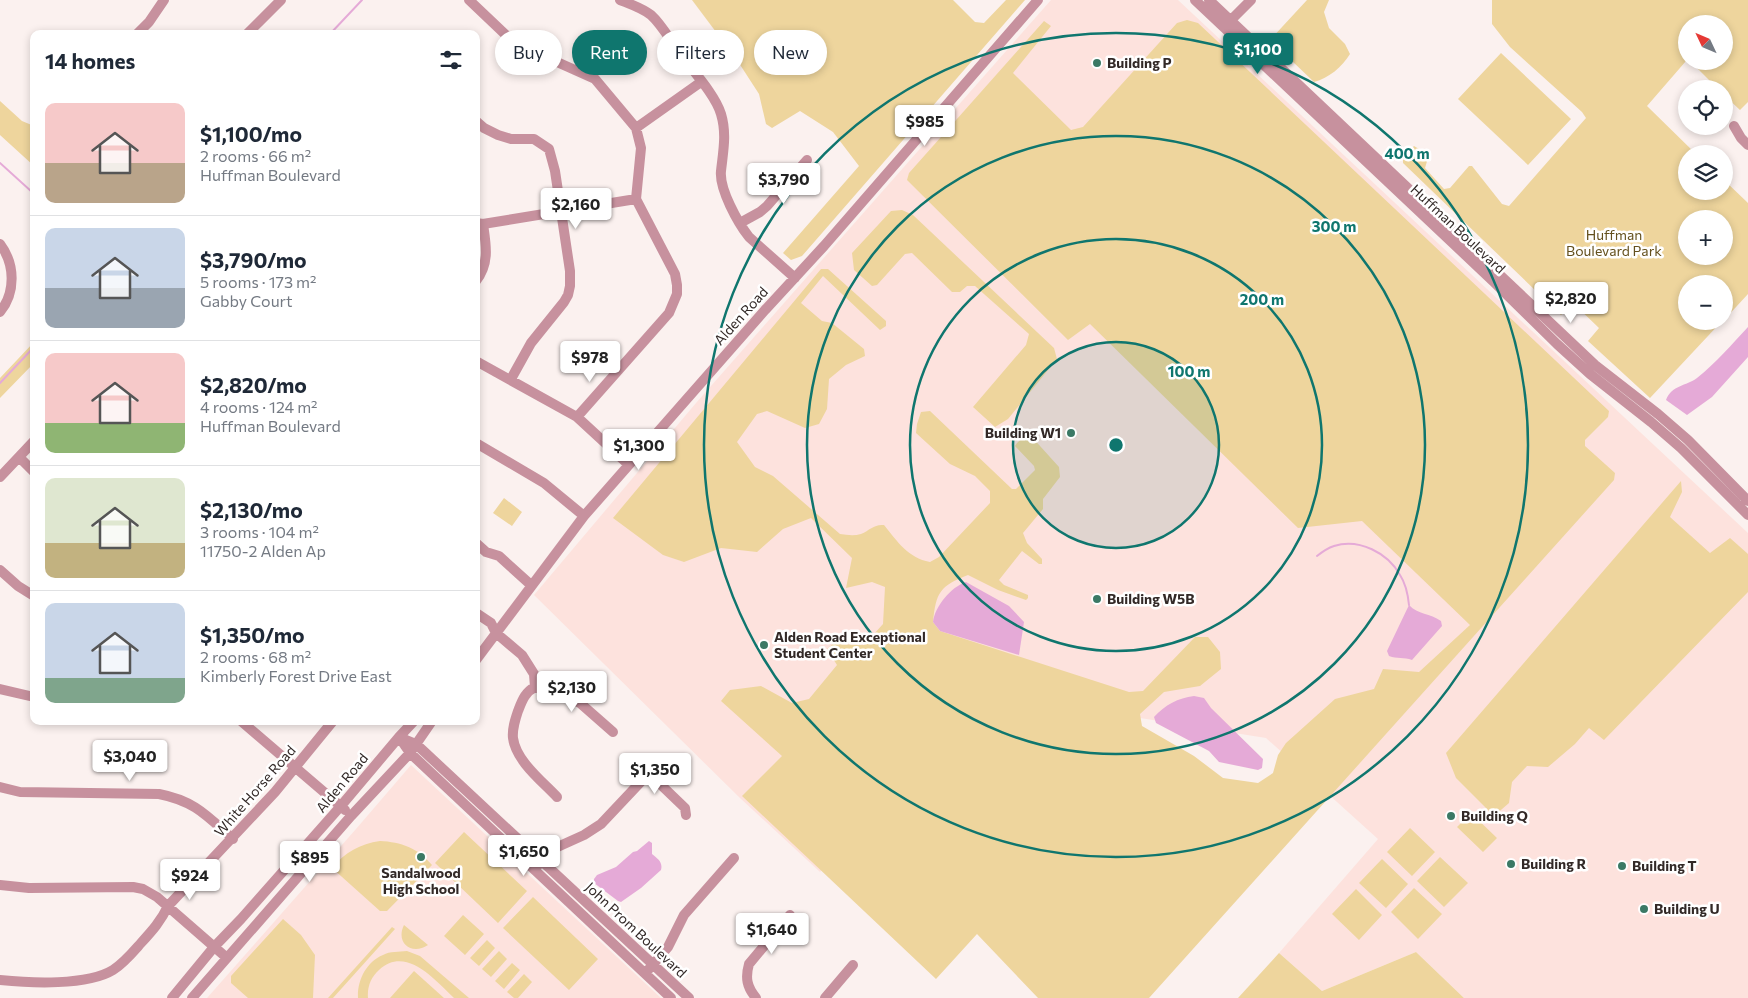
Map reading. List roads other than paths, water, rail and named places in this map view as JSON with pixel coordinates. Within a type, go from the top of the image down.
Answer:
[{"type":"street","points":[[141,30],[164,0]]},
{"type":"street","points":[[251,30],[281,0]]},
{"type":"street","points":[[469,0],[515,42],[595,79],[636,128],[642,148],[636,199],[675,274],[677,294],[669,313],[577,417]]},
{"type":"street","points":[[620,0],[643,10],[656,20],[711,94],[721,114],[725,136],[721,179],[728,199],[749,237],[795,278]]},
{"type":"street","name":"Alden Road","points":[[480,654],[584,516],[628,464],[795,278],[1038,0]]},
{"type":"street","name":"Huffman Boulevard","points":[[1195,0],[1228,24]]},
{"type":"street","name":"Huffman Boulevard","points":[[1209,0],[1228,24],[1557,344],[1590,374],[1745,500],[1748,515]]},
{"type":"street","points":[[1228,24],[1251,0]]},
{"type":"street","points":[[636,128],[701,82]]},
{"type":"street","points":[[480,124],[484,128],[510,139],[534,138],[549,149],[570,271],[568,295],[531,343],[510,379]]},
{"type":"street","points":[[1734,126],[1748,146]]},
{"type":"street","points":[[740,223],[760,212],[807,160]]},
{"type":"street","points":[[480,276],[484,270],[487,251],[480,224],[636,199]]},
{"type":"street","points":[[0,244],[8,258],[12,280],[9,297],[0,312]]},
{"type":"street","points":[[480,363],[577,417],[628,464]]},
{"type":"street","points":[[0,477],[30,445]]},
{"type":"street","points":[[480,445],[544,483],[584,516]]},
{"type":"street","points":[[18,457],[30,468]]},
{"type":"street","points":[[480,547],[486,552],[499,556],[531,585]]},
{"type":"street","points":[[0,570],[30,594]]},
{"type":"street","points":[[480,616],[491,623],[496,632],[522,654],[534,674],[535,687]]},
{"type":"street","points":[[535,687],[560,693],[580,703],[614,732]]},
{"type":"street","points":[[535,687],[525,695],[520,706],[513,730],[513,739],[520,755],[557,797]]},
{"type":"street","points":[[0,689],[30,696]]},
{"type":"street","points":[[246,725],[351,816]]},
{"type":"street","name":"White Horse Road","points":[[0,980],[76,981],[102,975],[118,966],[160,922],[168,906],[233,839],[330,725]]},
{"type":"street","name":"Alden Road","points":[[172,998],[214,947],[242,919],[410,725]]},
{"type":"street","name":"Alden Road","points":[[192,998],[413,748],[429,725]]},
{"type":"street","name":"John Prom Boulevard","points":[[399,736],[542,860],[689,998]]},
{"type":"street","name":"John Prom Boulevard","points":[[413,748],[533,869],[671,998]]},
{"type":"street","points":[[630,763],[636,760],[650,772],[684,808],[686,815]]},
{"type":"street","points":[[533,869],[559,846],[584,835],[601,824],[650,772]]},
{"type":"street","points":[[0,787],[20,792],[160,794],[176,797],[200,810],[233,839]]},
{"type":"street","points":[[645,974],[668,947],[684,915],[734,858]]},
{"type":"street","points":[[0,885],[29,888],[133,887],[150,892],[227,958]]},
{"type":"street","points":[[756,998],[746,982],[749,964],[790,915]]},
{"type":"street","points":[[825,998],[853,965]]},
{"type":"waterway","points":[[334,30],[362,0]]},
{"type":"waterway","points":[[0,163],[30,190]]},
{"type":"waterway","points":[[0,383],[30,351]]},
{"type":"waterway","points":[[1317,556],[1334,546],[1344,544],[1353,544],[1372,549],[1395,567],[1404,582],[1409,605]]},
{"type":"place","name":"Building P","points":[[1097,63]]},
{"type":"place","name":"Building W1","points":[[1071,433]]},
{"type":"place","name":"Building W5B","points":[[1097,599]]},
{"type":"place","name":"Alden Road Exceptional Student Center","points":[[764,645]]},
{"type":"place","name":"Building Q","points":[[1451,816]]},
{"type":"place","name":"Sandalwood High School","points":[[421,857]]},
{"type":"place","name":"Building R","points":[[1511,864]]},
{"type":"place","name":"Building T","points":[[1622,866]]},
{"type":"place","name":"Building U","points":[[1644,909]]},
{"type":"park label","name":"Huffman Boulevard Park","points":[[1614,244]]}]
